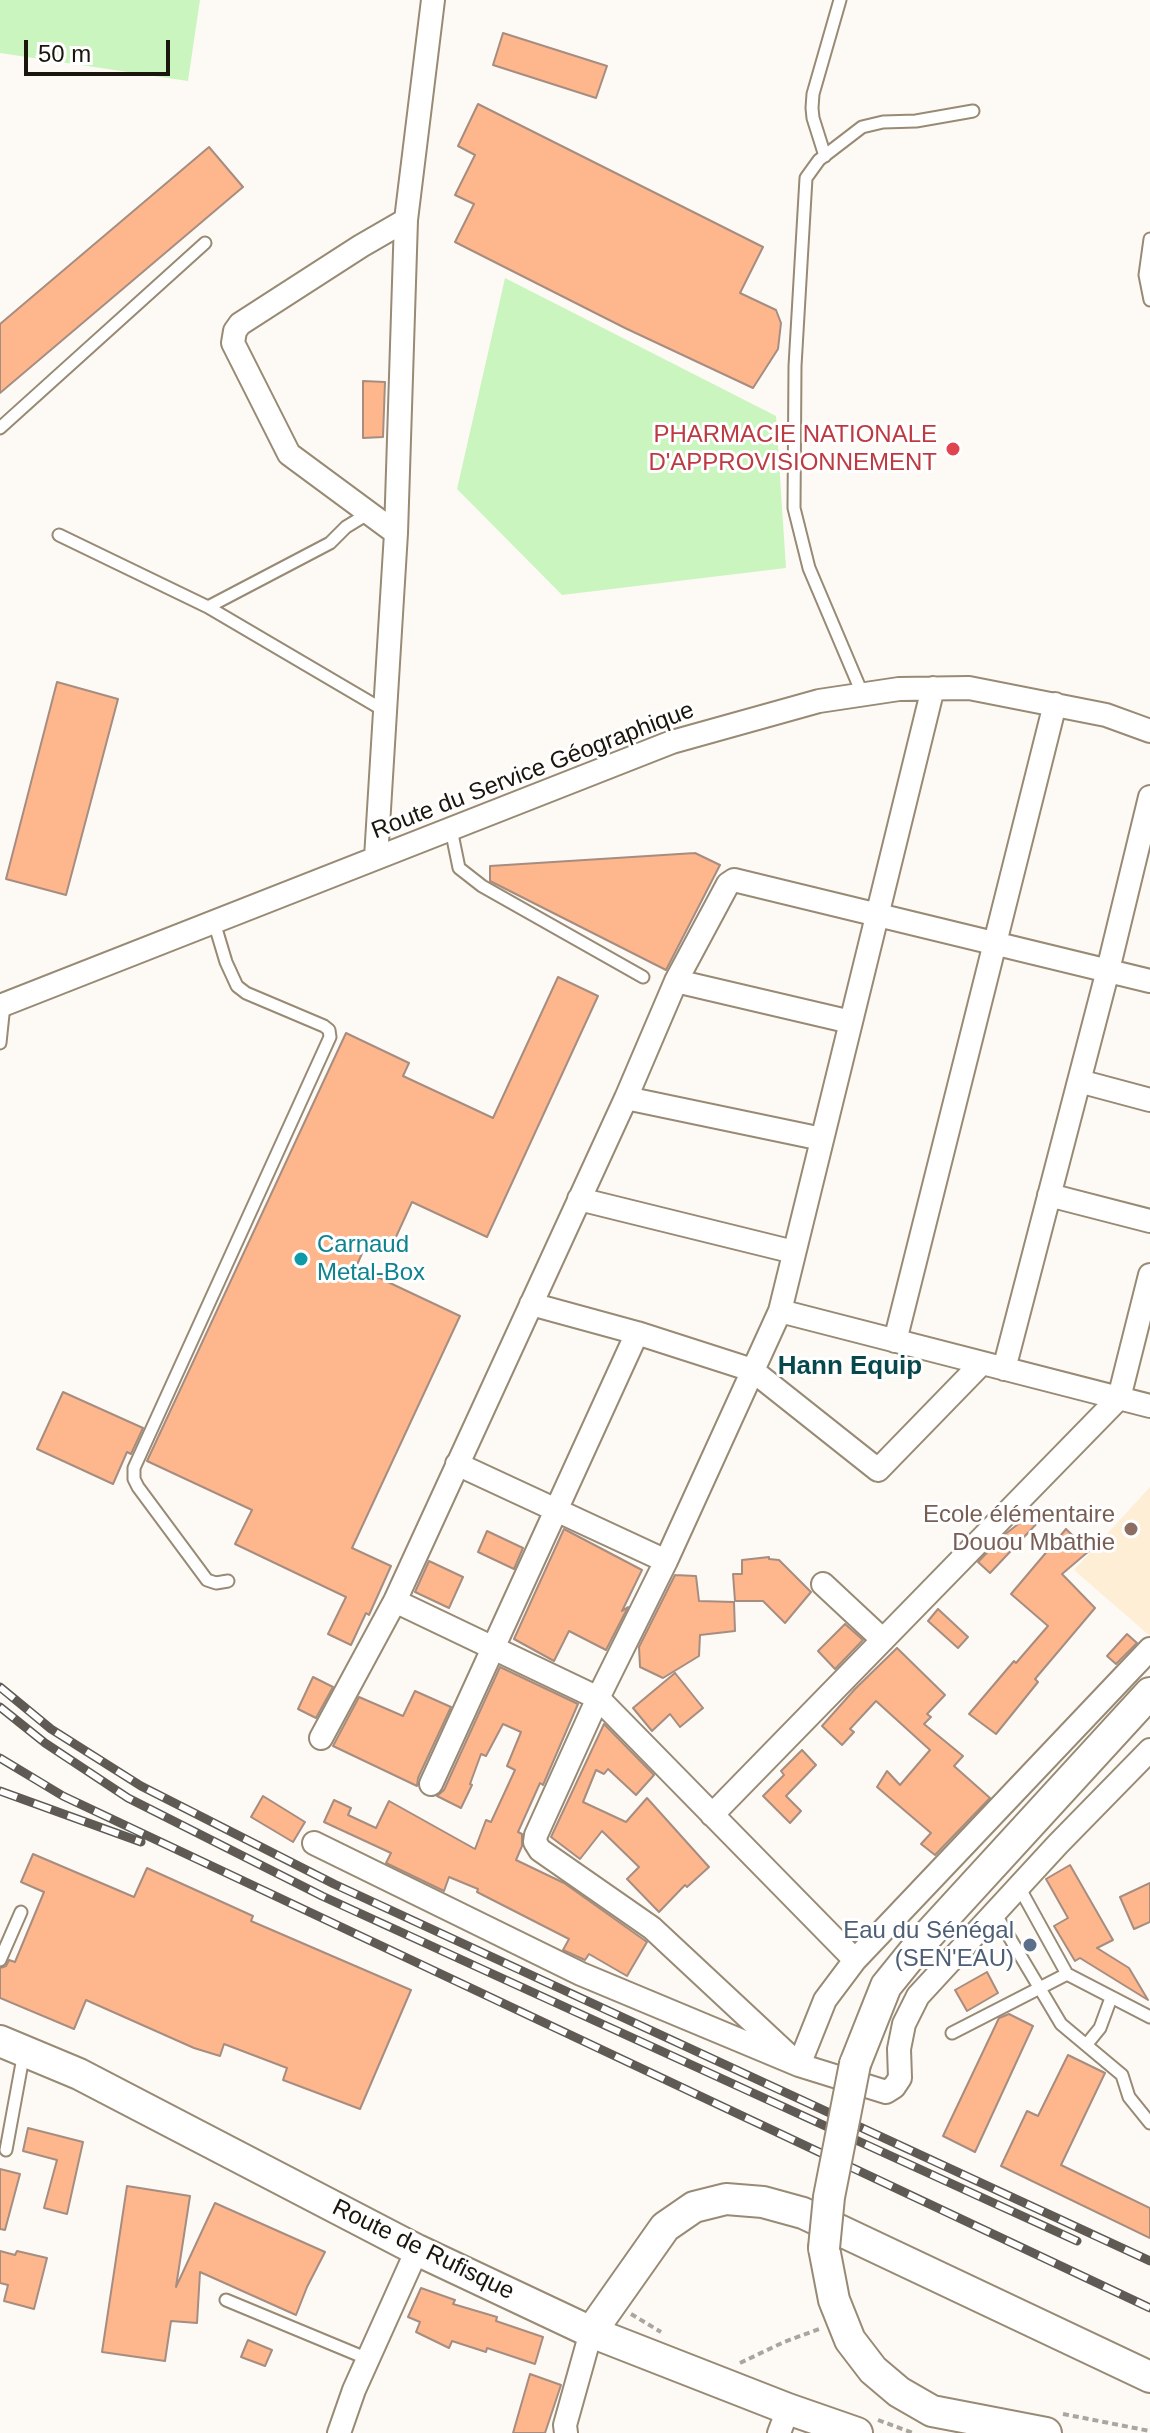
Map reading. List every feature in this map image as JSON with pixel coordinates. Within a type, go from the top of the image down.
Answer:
[{"type":"main road","points":[[1050,2423],[932,2411],[899,2392],[873,2370],[850,2340],[834,2300],[824,2248],[829,2197],[855,2064],[886,1986],[920,1944],[1150,1693]]},
{"type":"main road","name":"Route de Rufisque","points":[[12,2046],[79,2074],[417,2250],[784,2421],[857,2433]]},
{"type":"main road","points":[[591,2332],[665,2227],[694,2207],[726,2199],[763,2202],[803,2213],[1150,2377]]},
{"type":"street","points":[[376,858],[396,533],[406,220],[433,0]]},
{"type":"street","points":[[396,533],[289,454],[233,343],[240,324],[406,220]]},
{"type":"street","points":[[799,2065],[652,1928],[540,1850],[535,1842],[598,1698],[666,1561],[780,1311],[933,688]]},
{"type":"street","name":"Route du Service Géographique","points":[[2,1006],[672,742],[819,701],[862,693],[969,688],[1106,715],[1150,731]]},
{"type":"street","points":[[895,1341],[1055,704]]},
{"type":"street","points":[[531,1304],[637,1333],[752,1370],[878,1470],[993,1366],[1049,1195],[1150,797]]},
{"type":"street","points":[[321,1738],[395,1601],[626,1098],[676,981],[724,889],[734,880],[1150,981]]},
{"type":"street","points":[[676,981],[851,1022]]},
{"type":"street","points":[[1079,1081],[1150,1100]]},
{"type":"street","points":[[626,1098],[822,1139]]},
{"type":"street","points":[[1049,1195],[1150,1221]]},
{"type":"street","points":[[579,1199],[794,1252]]},
{"type":"street","points":[[712,1815],[1119,1398],[1150,1275]]},
{"type":"street","points":[[780,1311],[1150,1406]]},
{"type":"street","points":[[431,1784],[637,1333]]},
{"type":"street","points":[[457,1464],[666,1561]]},
{"type":"street","points":[[823,1584],[883,1640]]},
{"type":"street","points":[[395,1601],[598,1698],[855,1960]]},
{"type":"street","points":[[799,2065],[825,2000],[855,1960],[1150,1649]]},
{"type":"street","points":[[314,1843],[581,1974],[799,2065],[886,2092],[900,2078],[899,2049],[904,2024],[918,1996],[1150,1750]]},
{"type":"street","points":[[339,2433],[417,2250]]},
{"type":"street","points":[[566,2433],[565,2425],[591,2332]]},
{"type":"lane","points":[[825,156],[813,118],[813,94],[840,0]]},
{"type":"lane","points":[[862,693],[809,568],[793,496],[795,366],[806,178],[825,156],[862,127],[973,111]]},
{"type":"lane","points":[[1150,239],[1145,275],[1150,300]]},
{"type":"lane","points":[[0,428],[205,243]]},
{"type":"lane","points":[[208,607],[330,543],[346,527],[369,513]]},
{"type":"lane","points":[[59,535],[208,607],[386,711]]},
{"type":"lane","points":[[451,829],[459,868],[482,886],[643,977]]},
{"type":"lane","points":[[214,922],[237,986],[246,993],[324,1026],[329,1030],[330,1037],[134,1468],[138,1487],[207,1580],[216,1583],[228,1581]]},
{"type":"lane","points":[[0,1043],[2,1006]]},
{"type":"lane","points":[[1019,1887],[1067,1974],[1150,2017]]},
{"type":"lane","points":[[0,1960],[21,1912]]},
{"type":"lane","points":[[995,1913],[1061,2024],[1122,2075],[1129,2097],[1150,2123]]},
{"type":"lane","points":[[952,2033],[1067,1974]]},
{"type":"lane","points":[[1087,2044],[1100,2028],[1111,1998]]},
{"type":"lane","points":[[6,2150],[12,2046]]},
{"type":"lane","points":[[226,2300],[368,2359]]},
{"type":"path","points":[[612,2303],[662,2332]]},
{"type":"path","points":[[729,2359],[742,2364],[784,2342],[830,2325]]},
{"type":"path","points":[[1050,2423],[1150,2431]]},
{"type":"shaded area","name":"Ecole élémentaire Douou Mbathie","points":[[1150,1487],[1150,1636],[1074,1570]]},
{"type":"green space","points":[[0,0],[200,0],[188,81],[0,53]]},
{"type":"green space","points":[[505,278],[776,416],[786,568],[562,595],[457,489]]},
{"type":"building","points":[[503,33],[607,66],[596,98],[493,65]]},
{"type":"building","points":[[478,104],[763,247],[740,293],[776,310],[781,323],[778,349],[753,388],[625,328],[455,242],[474,204],[455,195],[475,155],[458,146]]},
{"type":"building","points":[[209,147],[243,187],[0,393],[0,324]]},
{"type":"building","points":[[363,381],[385,382],[383,437],[363,438]]},
{"type":"building","points":[[57,682],[118,699],[66,895],[6,879]]},
{"type":"building","points":[[695,853],[720,865],[666,970],[490,881],[490,866]]},
{"type":"building","name":"Carnaud Metal-Box","points":[[558,977],[598,996],[487,1237],[412,1202],[390,1250],[368,1240],[356,1267],[460,1316],[352,1548],[391,1566],[369,1615],[366,1613],[351,1645],[328,1634],[346,1597],[235,1544],[252,1510],[147,1461],[346,1033],[409,1063],[403,1076],[493,1118]]},
{"type":"building","points":[[63,1392],[143,1428],[131,1454],[127,1452],[113,1484],[37,1449]]},
{"type":"building","points":[[1035,1511],[1042,1518],[990,1573],[978,1562],[1004,1535]]},
{"type":"building","points":[[564,1529],[642,1570],[622,1611],[628,1607],[606,1650],[569,1631],[554,1661],[514,1639]]},
{"type":"building","points":[[1066,1529],[1089,1551],[1062,1574],[1095,1608],[1035,1679],[1038,1682],[996,1734],[969,1714],[1048,1626],[1011,1594]]},
{"type":"building","points":[[487,1531],[523,1548],[514,1569],[478,1552]]},
{"type":"building","points":[[769,1557],[779,1560],[811,1592],[785,1623],[763,1601],[735,1601],[733,1574],[742,1574],[742,1560]]},
{"type":"building","points":[[429,1561],[463,1577],[449,1608],[415,1592]]},
{"type":"building","points":[[675,1575],[696,1576],[699,1601],[734,1602],[735,1631],[700,1635],[699,1656],[663,1678],[640,1667],[639,1647]]},
{"type":"building","points":[[938,1609],[968,1637],[958,1648],[928,1621]]},
{"type":"building","points":[[845,1624],[863,1640],[835,1669],[818,1651]]},
{"type":"building","points":[[1127,1634],[1137,1643],[1116,1664],[1107,1656]]},
{"type":"building","points":[[897,1648],[945,1695],[927,1714],[931,1717],[924,1724],[963,1756],[954,1766],[990,1798],[935,1855],[921,1844],[931,1833],[877,1787],[887,1771],[900,1785],[930,1750],[876,1701],[850,1729],[854,1732],[842,1745],[822,1726]]},
{"type":"building","points":[[500,1667],[578,1704],[543,1785],[540,1783],[518,1832],[522,1834],[522,1846],[516,1860],[564,1883],[647,1942],[627,1976],[589,1954],[585,1960],[563,1950],[569,1939],[477,1892],[478,1889],[449,1877],[444,1891],[386,1863],[391,1853],[324,1822],[334,1800],[351,1808],[348,1815],[376,1828],[389,1801],[475,1849],[486,1820],[491,1822],[515,1770],[507,1766],[521,1732],[503,1724],[486,1756],[481,1754],[461,1808],[437,1796],[444,1790]]},
{"type":"building","points":[[675,1673],[703,1708],[680,1727],[670,1714],[652,1731],[633,1708]]},
{"type":"building","points":[[313,1677],[333,1687],[316,1718],[298,1709]]},
{"type":"building","points":[[415,1691],[451,1707],[417,1786],[333,1746],[359,1697],[403,1716]]},
{"type":"building","points":[[604,1724],[654,1775],[636,1795],[608,1769],[604,1774],[596,1770],[583,1802],[626,1822],[647,1798],[709,1867],[687,1887],[685,1885],[659,1912],[627,1879],[639,1867],[602,1831],[580,1859],[551,1837]]},
{"type":"building","points":[[802,1750],[816,1765],[786,1796],[801,1811],[790,1823],[763,1796],[784,1775],[781,1771]]},
{"type":"building","points":[[263,1796],[305,1822],[293,1842],[251,1817]]},
{"type":"building","points":[[33,1854],[134,1897],[147,1868],[253,1916],[251,1921],[411,1990],[360,2109],[283,2080],[287,2068],[224,2044],[220,2056],[194,2048],[86,2000],[74,2029],[0,1998],[0,1968],[6,1966],[9,1960],[15,1962],[44,1892],[21,1882]]},
{"type":"building","points":[[1070,1865],[1113,1940],[1097,1948],[1129,1968],[1148,2000],[1080,1958],[1075,1961],[1054,1926],[1068,1918],[1046,1879]]},
{"type":"building","points":[[1150,1883],[1150,1922],[1134,1929],[1120,1897]]},
{"type":"building","points":[[987,1972],[998,1993],[967,2011],[955,1990]]},
{"type":"building","points":[[1009,2014],[1033,2026],[975,2152],[943,2136],[999,2018]]},
{"type":"building","points":[[1068,2055],[1105,2073],[1061,2165],[1150,2208],[1150,2238],[1001,2166],[1027,2111],[1038,2116]]},
{"type":"building","points":[[28,2128],[83,2142],[67,2214],[44,2208],[57,2160],[23,2151]]},
{"type":"building","points":[[0,2169],[20,2174],[5,2230],[0,2229]]},
{"type":"building","points":[[127,2186],[190,2196],[176,2287],[215,2203],[325,2252],[296,2315],[200,2272],[197,2323],[171,2321],[165,2361],[102,2352]]},
{"type":"building","points":[[0,2251],[15,2255],[17,2251],[47,2258],[34,2309],[4,2301],[8,2285],[0,2283]]},
{"type":"building","points":[[421,2288],[455,2300],[453,2304],[497,2317],[496,2321],[543,2337],[535,2364],[487,2348],[486,2352],[452,2341],[449,2348],[416,2332],[420,2322],[408,2317]]},
{"type":"building","points":[[248,2340],[272,2350],[265,2366],[241,2357]]},
{"type":"building","points":[[530,2374],[561,2385],[545,2433],[513,2433]]},
{"type":"railway","points":[[0,1687],[51,1729],[141,1786],[334,1884],[1150,2261]]},
{"type":"railway","points":[[0,1707],[45,1743],[128,1798],[322,1896],[1077,2241]]},
{"type":"railway","points":[[0,1758],[63,1796],[1150,2308]]},
{"type":"railway","points":[[0,1791],[141,1842]]},
{"type":"place","name":"PHARMACIE NATIONALE D'APPROVISIONNEMENT","points":[[953,449]]},
{"type":"place","name":"Carnaud Metal-Box","points":[[301,1259]]},
{"type":"place","name":"Ecole élémentaire Douou Mbathie","points":[[1131,1529]]},
{"type":"place","name":"Eau du Sénégal (SEN'EAU)","points":[[1030,1945]]},
{"type":"district","name":"Hann Equip","points":[[850,1367]]}]
